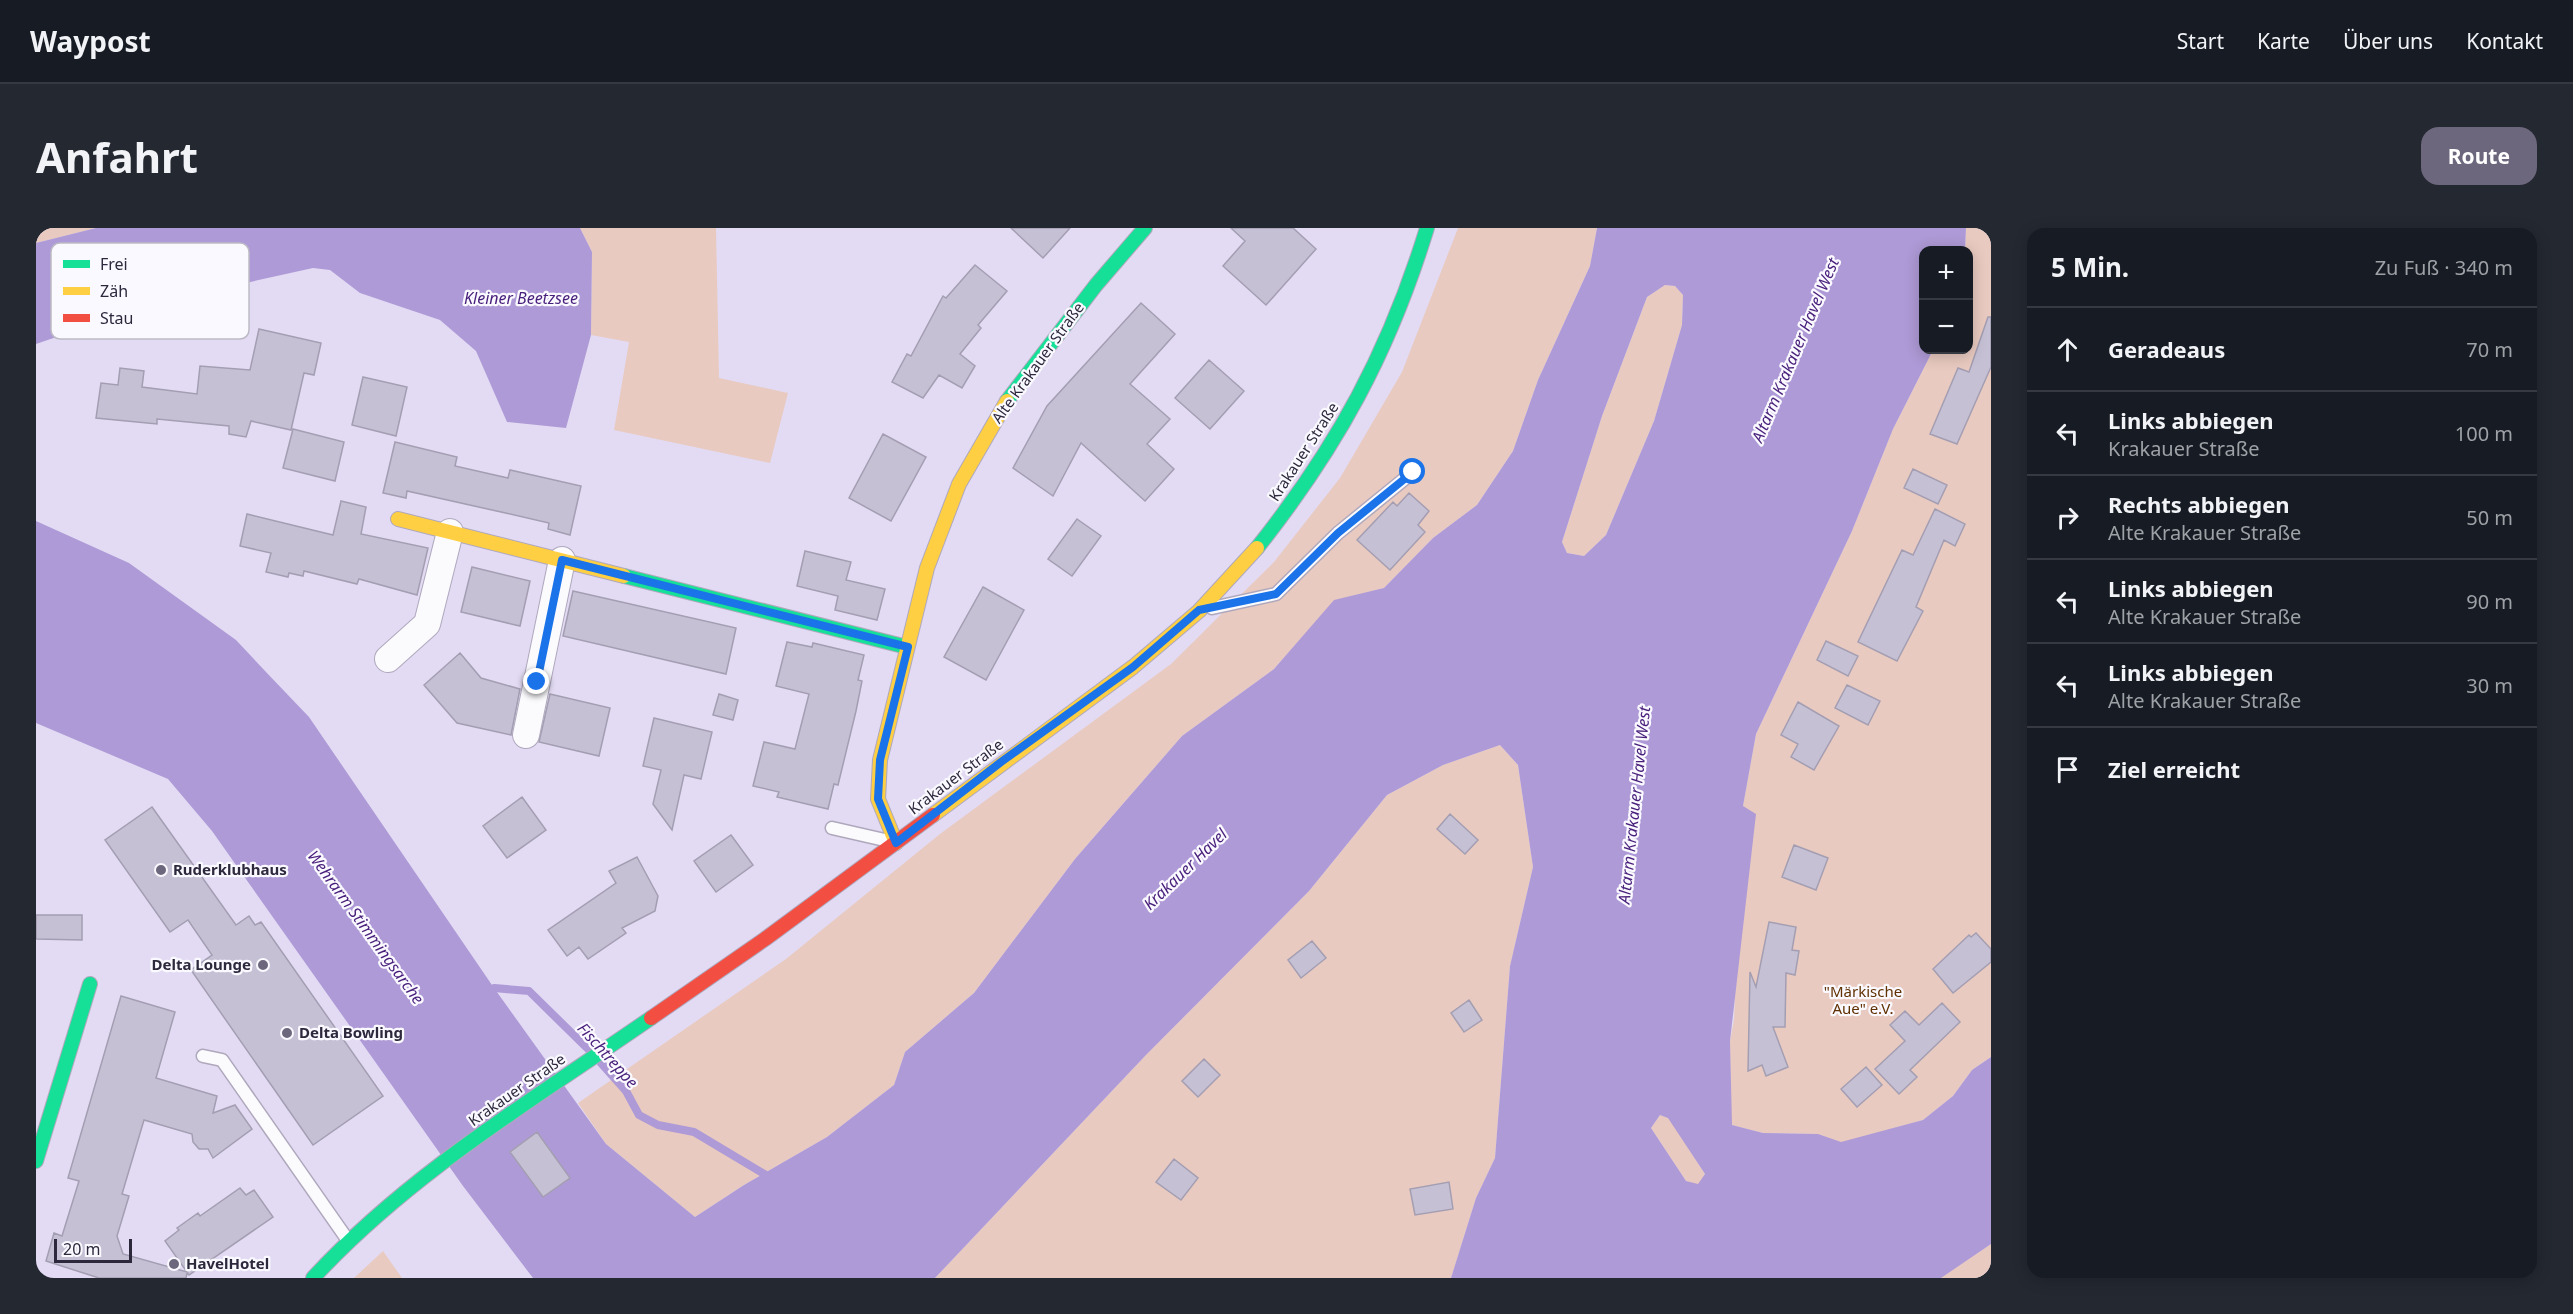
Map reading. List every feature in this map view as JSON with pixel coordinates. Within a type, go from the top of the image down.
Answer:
[{"type":"main road","name":"Alte Krakauer Straße","points":[[896,843],[878,799],[880,760],[927,568],[958,484],[1002,407],[1096,285],[1145,228]]},
{"type":"main road","name":"Krakauer Straße","points":[[314,1278],[348,1240],[423,1176],[765,939],[896,843],[1001,762],[1133,667],[1199,610],[1257,548],[1296,499],[1342,428],[1381,355],[1411,280],[1427,228]]},
{"type":"main road","points":[[398,519],[908,647]]},
{"type":"main road","points":[[36,1161],[67,1069],[90,984]]},
{"type":"street","points":[[388,659],[427,624],[450,532]]},
{"type":"street","points":[[526,735],[562,560]]},
{"type":"lane","points":[[1199,610],[1276,594],[1338,533],[1413,472]]},
{"type":"lane","points":[[832,828],[896,843]]},
{"type":"lane","points":[[203,1056],[222,1060],[348,1240]]},
{"type":"green space","points":[[36,228],[96,228],[36,243]]},
{"type":"green space","points":[[580,228],[716,228],[719,378],[788,393],[770,463],[614,430],[629,342],[591,335],[592,252]]},
{"type":"green space","points":[[1458,228],[1597,228],[1590,266],[1538,380],[1513,451],[1477,505],[1433,538],[1384,588],[1334,601],[1274,669],[1182,736],[1075,859],[974,993],[905,1052],[894,1085],[827,1137],[744,1185],[695,1217],[606,1144],[578,1103],[786,959],[940,834],[1171,664],[1274,562],[1340,478],[1402,372]]},
{"type":"green space","name":"\"Märkische Aue\" e.V.","points":[[1966,228],[1991,228],[1991,1057],[1972,1070],[1953,1096],[1923,1120],[1841,1143],[1818,1134],[1763,1133],[1731,1125],[1730,1041],[1734,1020],[1743,806],[1756,734],[1852,531],[1893,429],[1931,354],[1973,354],[1973,246],[1965,246]]},
{"type":"green space","points":[[1665,285],[1675,286],[1683,295],[1682,325],[1654,421],[1606,535],[1584,556],[1567,553],[1562,542],[1602,416],[1647,297]]},
{"type":"green space","points":[[1500,745],[1518,765],[1533,867],[1510,966],[1495,1158],[1476,1198],[1451,1278],[935,1278],[1145,1056],[1309,891],[1387,795],[1443,765]]},
{"type":"green space","points":[[1660,1115],[1669,1118],[1705,1174],[1698,1185],[1686,1181],[1651,1128]]},
{"type":"green space","points":[[1991,1244],[1991,1278],[1941,1278],[1943,1276]]},
{"type":"green space","points":[[383,1251],[402,1278],[354,1278]]},
{"type":"water","name":"Kleiner Beetzsee","points":[[96,228],[580,228],[592,252],[591,335],[566,428],[507,422],[476,351],[440,320],[360,293],[330,270],[313,268],[249,282],[249,243],[51,243],[51,339],[36,344],[36,243]]},
{"type":"water","points":[[1597,228],[1966,228],[1965,246],[1919,246],[1919,354],[1931,354],[1893,429],[1852,531],[1756,734],[1743,806],[1756,814],[1730,1041],[1732,1125],[1763,1133],[1818,1134],[1841,1142],[1923,1120],[1953,1096],[1972,1070],[1991,1057],[1991,1244],[1941,1278],[1451,1278],[1476,1198],[1495,1158],[1510,966],[1533,867],[1518,765],[1500,745],[1443,765],[1387,795],[1309,891],[1145,1056],[935,1278],[533,1278],[463,1186],[212,831],[168,779],[36,723],[36,521],[129,563],[236,640],[309,717],[494,988],[606,1144],[695,1217],[744,1185],[827,1137],[894,1085],[905,1052],[974,993],[1075,859],[1182,736],[1274,669],[1334,600],[1384,588],[1433,538],[1477,505],[1513,451],[1538,380],[1590,266]],"holes":[[[1665,285],[1675,286],[1683,295],[1682,325],[1654,421],[1606,535],[1584,556],[1567,553],[1562,542],[1602,416],[1647,297]],[[1660,1115],[1668,1118],[1705,1174],[1698,1184],[1686,1181],[1651,1128]]]},
{"type":"building","points":[[1011,228],[1070,228],[1043,258]]},
{"type":"building","points":[[1231,228],[1293,228],[1316,249],[1266,305],[1223,266],[1245,241]]},
{"type":"building","points":[[975,265],[1007,291],[978,325],[981,328],[960,354],[975,366],[962,388],[939,375],[923,398],[892,382],[907,354],[911,356],[943,296],[946,298]]},
{"type":"building","points":[[1141,303],[1175,334],[1130,384],[1170,419],[1147,444],[1174,469],[1145,501],[1081,443],[1053,496],[1013,468],[1047,406]]},
{"type":"building","points":[[1988,317],[1991,317],[1991,367],[1957,444],[1930,434],[1958,368],[1969,372]]},
{"type":"building","points":[[259,329],[321,343],[314,375],[304,373],[291,430],[251,421],[246,437],[229,434],[229,426],[157,419],[157,424],[96,418],[101,383],[118,385],[120,368],[144,371],[142,387],[197,394],[200,366],[250,370]]},
{"type":"building","points":[[1209,360],[1244,391],[1210,429],[1175,398]]},
{"type":"building","points":[[363,377],[407,387],[396,436],[352,425]]},
{"type":"building","points":[[293,429],[344,442],[335,481],[283,468]]},
{"type":"building","points":[[883,434],[926,457],[891,521],[849,498]]},
{"type":"building","points":[[395,442],[457,457],[455,466],[508,478],[510,470],[581,486],[570,535],[548,529],[549,523],[501,512],[407,491],[406,498],[383,493]]},
{"type":"building","points":[[1913,469],[1947,485],[1938,504],[1904,488]]},
{"type":"building","points":[[1409,493],[1429,511],[1418,525],[1425,532],[1390,570],[1357,540],[1393,502],[1397,506]]},
{"type":"building","points":[[341,501],[366,507],[361,534],[428,548],[417,595],[359,579],[357,584],[304,571],[303,576],[289,573],[288,577],[266,572],[271,553],[240,546],[247,514],[333,535]]},
{"type":"building","points":[[1935,509],[1965,524],[1955,546],[1944,540],[1916,607],[1923,611],[1897,661],[1858,642],[1902,550],[1913,555]]},
{"type":"building","points":[[1077,519],[1101,536],[1072,576],[1048,559]]},
{"type":"building","points":[[805,551],[851,562],[846,580],[885,589],[877,620],[835,610],[838,596],[797,586]]},
{"type":"building","points":[[472,567],[530,581],[520,626],[461,612]]},
{"type":"building","points":[[983,587],[1024,610],[986,680],[944,657]]},
{"type":"building","points":[[573,591],[736,628],[726,674],[563,636]]},
{"type":"building","points":[[1826,641],[1858,656],[1848,676],[1817,660]]},
{"type":"building","points":[[787,642],[812,647],[813,643],[864,655],[858,680],[862,681],[856,711],[838,785],[834,784],[828,809],[777,797],[779,792],[753,786],[764,742],[795,749],[809,694],[776,686]]},
{"type":"building","points":[[460,653],[481,678],[520,689],[511,735],[457,723],[424,685]]},
{"type":"building","points":[[1847,685],[1880,701],[1868,725],[1835,708]]},
{"type":"building","points":[[550,694],[610,708],[599,756],[539,742]]},
{"type":"building","points":[[719,694],[738,700],[733,720],[713,715]]},
{"type":"building","points":[[1798,702],[1839,726],[1814,770],[1791,757],[1798,744],[1781,735]]},
{"type":"building","points":[[654,718],[712,732],[701,779],[684,775],[672,830],[653,804],[661,770],[643,766]]},
{"type":"building","points":[[522,797],[546,830],[507,858],[483,826]]},
{"type":"building","name":"Delta Bowling","points":[[152,807],[236,925],[249,916],[255,925],[261,922],[383,1096],[313,1145],[191,970],[212,955],[188,920],[170,932],[105,840]]},
{"type":"building","points":[[1450,814],[1478,840],[1465,854],[1437,829]]},
{"type":"building","points":[[731,835],[753,865],[716,892],[694,861]]},
{"type":"building","points":[[1794,845],[1828,858],[1816,890],[1782,877]]},
{"type":"building","points":[[637,857],[658,896],[655,911],[622,928],[626,933],[588,959],[579,947],[567,956],[548,930],[616,883],[609,871]]},
{"type":"building","points":[[36,915],[82,915],[82,940],[36,939]]},
{"type":"building","points":[[1769,922],[1796,927],[1792,950],[1799,951],[1795,975],[1786,973],[1785,1027],[1773,1027],[1788,1067],[1766,1076],[1762,1065],[1748,1071],[1750,972],[1756,987]]},
{"type":"building","points":[[1976,933],[1991,949],[1991,962],[1953,993],[1933,969],[1969,935],[1971,937]]},
{"type":"building","points":[[1312,941],[1326,958],[1301,978],[1288,960]]},
{"type":"building","points":[[121,996],[175,1012],[156,1078],[217,1096],[213,1113],[235,1105],[252,1129],[213,1158],[208,1149],[199,1149],[193,1142],[192,1134],[144,1120],[122,1194],[129,1196],[117,1236],[123,1254],[187,1272],[165,1241],[179,1230],[177,1228],[198,1213],[200,1216],[240,1188],[246,1195],[254,1190],[273,1217],[189,1275],[187,1273],[186,1278],[99,1278],[46,1261],[54,1233],[62,1236],[79,1181],[68,1178]]},
{"type":"building","points":[[1469,1000],[1482,1020],[1464,1032],[1451,1013]]},
{"type":"building","points":[[1942,1003],[1960,1022],[1910,1070],[1917,1077],[1899,1094],[1875,1069],[1905,1041],[1890,1025],[1905,1011],[1919,1025]]},
{"type":"building","points":[[1204,1059],[1220,1075],[1198,1097],[1182,1081]]},
{"type":"building","points":[[1866,1067],[1882,1085],[1857,1107],[1841,1089]]},
{"type":"building","points":[[537,1132],[570,1178],[543,1197],[510,1152]]},
{"type":"building","points":[[1174,1159],[1198,1178],[1181,1200],[1156,1182]]},
{"type":"building","points":[[1449,1182],[1453,1209],[1415,1215],[1410,1189]]},
{"type":"waterway","name":"Fischtreppe","points":[[486,994],[494,988],[529,991],[591,1052]]},
{"type":"waterway","name":"Fischtreppe","points":[[601,1063],[626,1091],[639,1115],[658,1125],[694,1132],[771,1178]]},
{"type":"traffic: fast","points":[[1007,401],[1096,285],[1145,228]]},
{"type":"traffic: fast","points":[[1257,548],[1312,472],[1358,396],[1396,316],[1427,228]]},
{"type":"traffic: fast","points":[[624,576],[907,647]]},
{"type":"traffic: fast","points":[[36,1161],[90,984]]},
{"type":"traffic: fast","points":[[313,1278],[390,1204],[432,1171],[518,1108],[651,1018]]},
{"type":"traffic: slow","points":[[896,843],[878,799],[880,760],[927,568],[959,484],[1007,401]]},
{"type":"traffic: slow","points":[[398,519],[624,576]]},
{"type":"traffic: slow","points":[[933,815],[1133,667],[1199,611],[1257,548]]},
{"type":"traffic: jam","points":[[651,1018],[765,939],[933,815]]},
{"type":"place","name":"Ruderklubhaus","points":[[161,870]]},
{"type":"place","name":"Delta Lounge","points":[[263,965]]},
{"type":"place","name":"Delta Bowling","points":[[287,1033]]},
{"type":"place","name":"HavelHotel","points":[[174,1264]]},
{"type":"route","points":[[537,682],[562,560],[908,647],[880,760],[878,799],[896,843],[1001,762],[1133,667],[1199,610],[1276,594],[1338,533],[1413,472]]},
{"type":"water label","name":"Altarm Krakauer Havel West","points":[[1795,350]]},
{"type":"water label","name":"Altarm Krakauer Havel West","points":[[1634,805]]},
{"type":"water label","name":"Krakauer Havel","points":[[1185,869]]},
{"type":"water label","name":"Wehrarm Stimmingsarche","points":[[366,927]]}]
